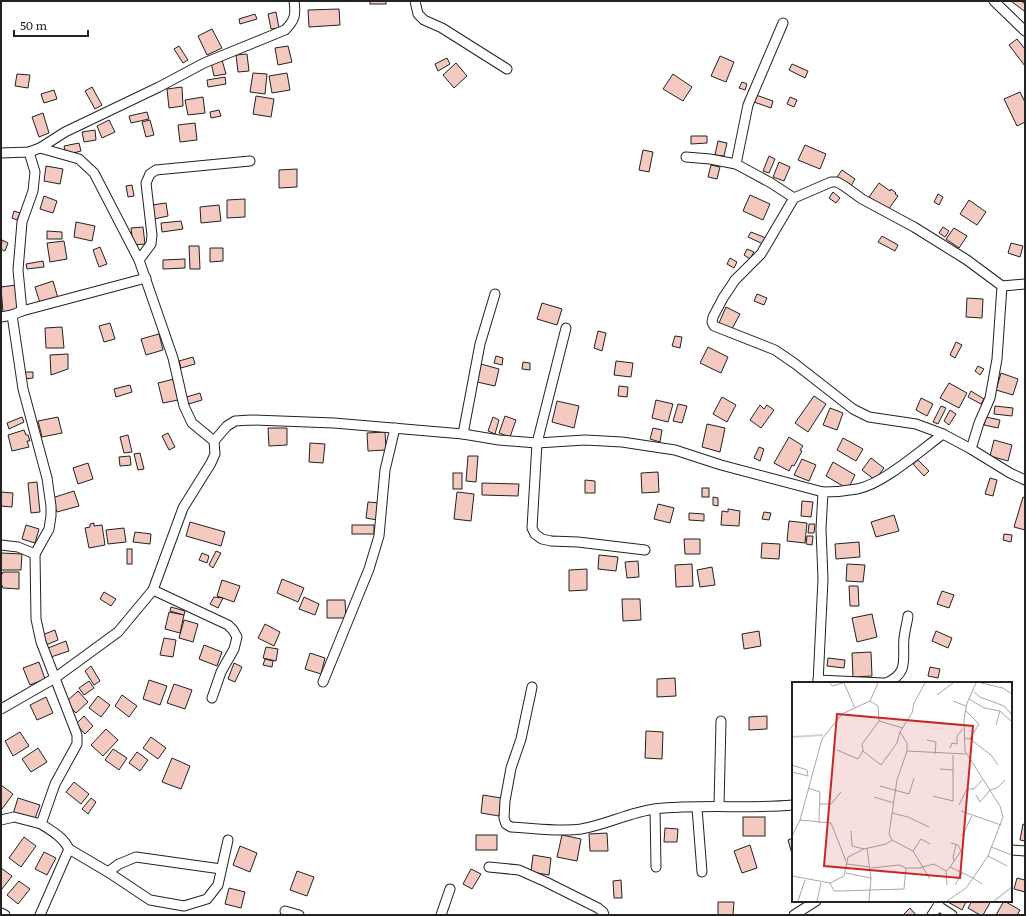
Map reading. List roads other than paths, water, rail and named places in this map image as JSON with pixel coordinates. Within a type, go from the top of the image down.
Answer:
[{"type":"street","points":[[1,153],[29,152],[40,148],[65,132],[159,87],[204,63],[286,30],[293,22],[296,11],[294,1]]},
{"type":"street","points":[[415,1],[418,14],[424,20],[442,28],[506,69]]},
{"type":"street","points":[[994,1],[1025,31]]},
{"type":"street","points":[[736,164],[748,105],[783,23]]},
{"type":"street","points":[[40,148],[79,159],[94,173],[139,260],[146,278],[173,358],[184,406],[192,423],[214,441]]},
{"type":"street","points":[[22,311],[18,270],[22,222],[33,191],[35,172],[29,152]]},
{"type":"street","points":[[686,157],[710,159],[736,164],[771,183],[794,198]]},
{"type":"street","points":[[139,260],[151,244],[152,235],[146,183],[150,174],[156,170],[250,161]]},
{"type":"street","points":[[1025,284],[1002,286],[961,256],[914,227],[862,199],[837,182],[831,182],[794,198],[762,254],[735,280],[723,298],[712,322],[714,326],[775,350],[853,409],[869,417],[916,424],[943,434],[971,448],[1010,473],[1025,480]]},
{"type":"street","points":[[1,317],[146,278]]},
{"type":"street","points":[[971,448],[979,423],[990,398],[997,359],[1002,286]]},
{"type":"street","points":[[463,434],[480,344],[495,294]]},
{"type":"street","points":[[12,315],[23,389],[47,478],[51,506],[49,529],[35,554],[36,619],[41,642],[77,735],[77,744],[55,784],[41,824]]},
{"type":"street","points":[[566,328],[537,443],[532,528],[535,534],[542,539],[551,541],[578,542],[645,550]]},
{"type":"street","points":[[1,709],[55,678],[118,632],[153,590],[183,508],[215,454],[214,441],[227,426],[235,421],[252,420],[334,423],[463,434],[499,440],[537,443],[586,440],[622,442],[675,450],[721,465],[823,492],[857,489],[874,484],[943,434]]},
{"type":"street","points":[[324,682],[369,569],[380,536],[385,470],[395,428]]},
{"type":"street","points":[[818,682],[823,579],[821,529],[823,492]]},
{"type":"street","points":[[1,545],[18,547],[35,554]]},
{"type":"street","points":[[153,590],[228,626],[233,630],[237,638],[234,649],[221,672],[212,698]]},
{"type":"street","points":[[888,682],[896,679],[901,672],[904,660],[904,638],[908,616]]},
{"type":"street","points":[[532,687],[521,739],[511,768],[504,818],[506,824],[511,827],[559,830],[582,829],[655,809],[792,805]]},
{"type":"street","points":[[719,806],[721,721]]},
{"type":"street","points":[[697,808],[702,872]]},
{"type":"street","points":[[655,809],[656,867]]},
{"type":"street","points":[[1,820],[14,817],[41,824],[59,837],[69,848],[150,900],[184,906],[207,899],[218,885],[220,869],[228,840]]},
{"type":"street","points":[[40,915],[69,848]]},
{"type":"street","points":[[1012,850],[1025,851]]},
{"type":"street","points":[[108,872],[119,864],[136,857],[220,869]]},
{"type":"street","points":[[489,867],[519,870],[598,908],[604,915]]},
{"type":"street","points":[[441,915],[450,889]]},
{"type":"street","points":[[794,915],[814,902]]},
{"type":"street","points":[[932,915],[938,904],[952,915]]},
{"type":"street","points":[[284,911],[299,915]]},
{"type":"street","points":[[1,913],[5,915]]}]
